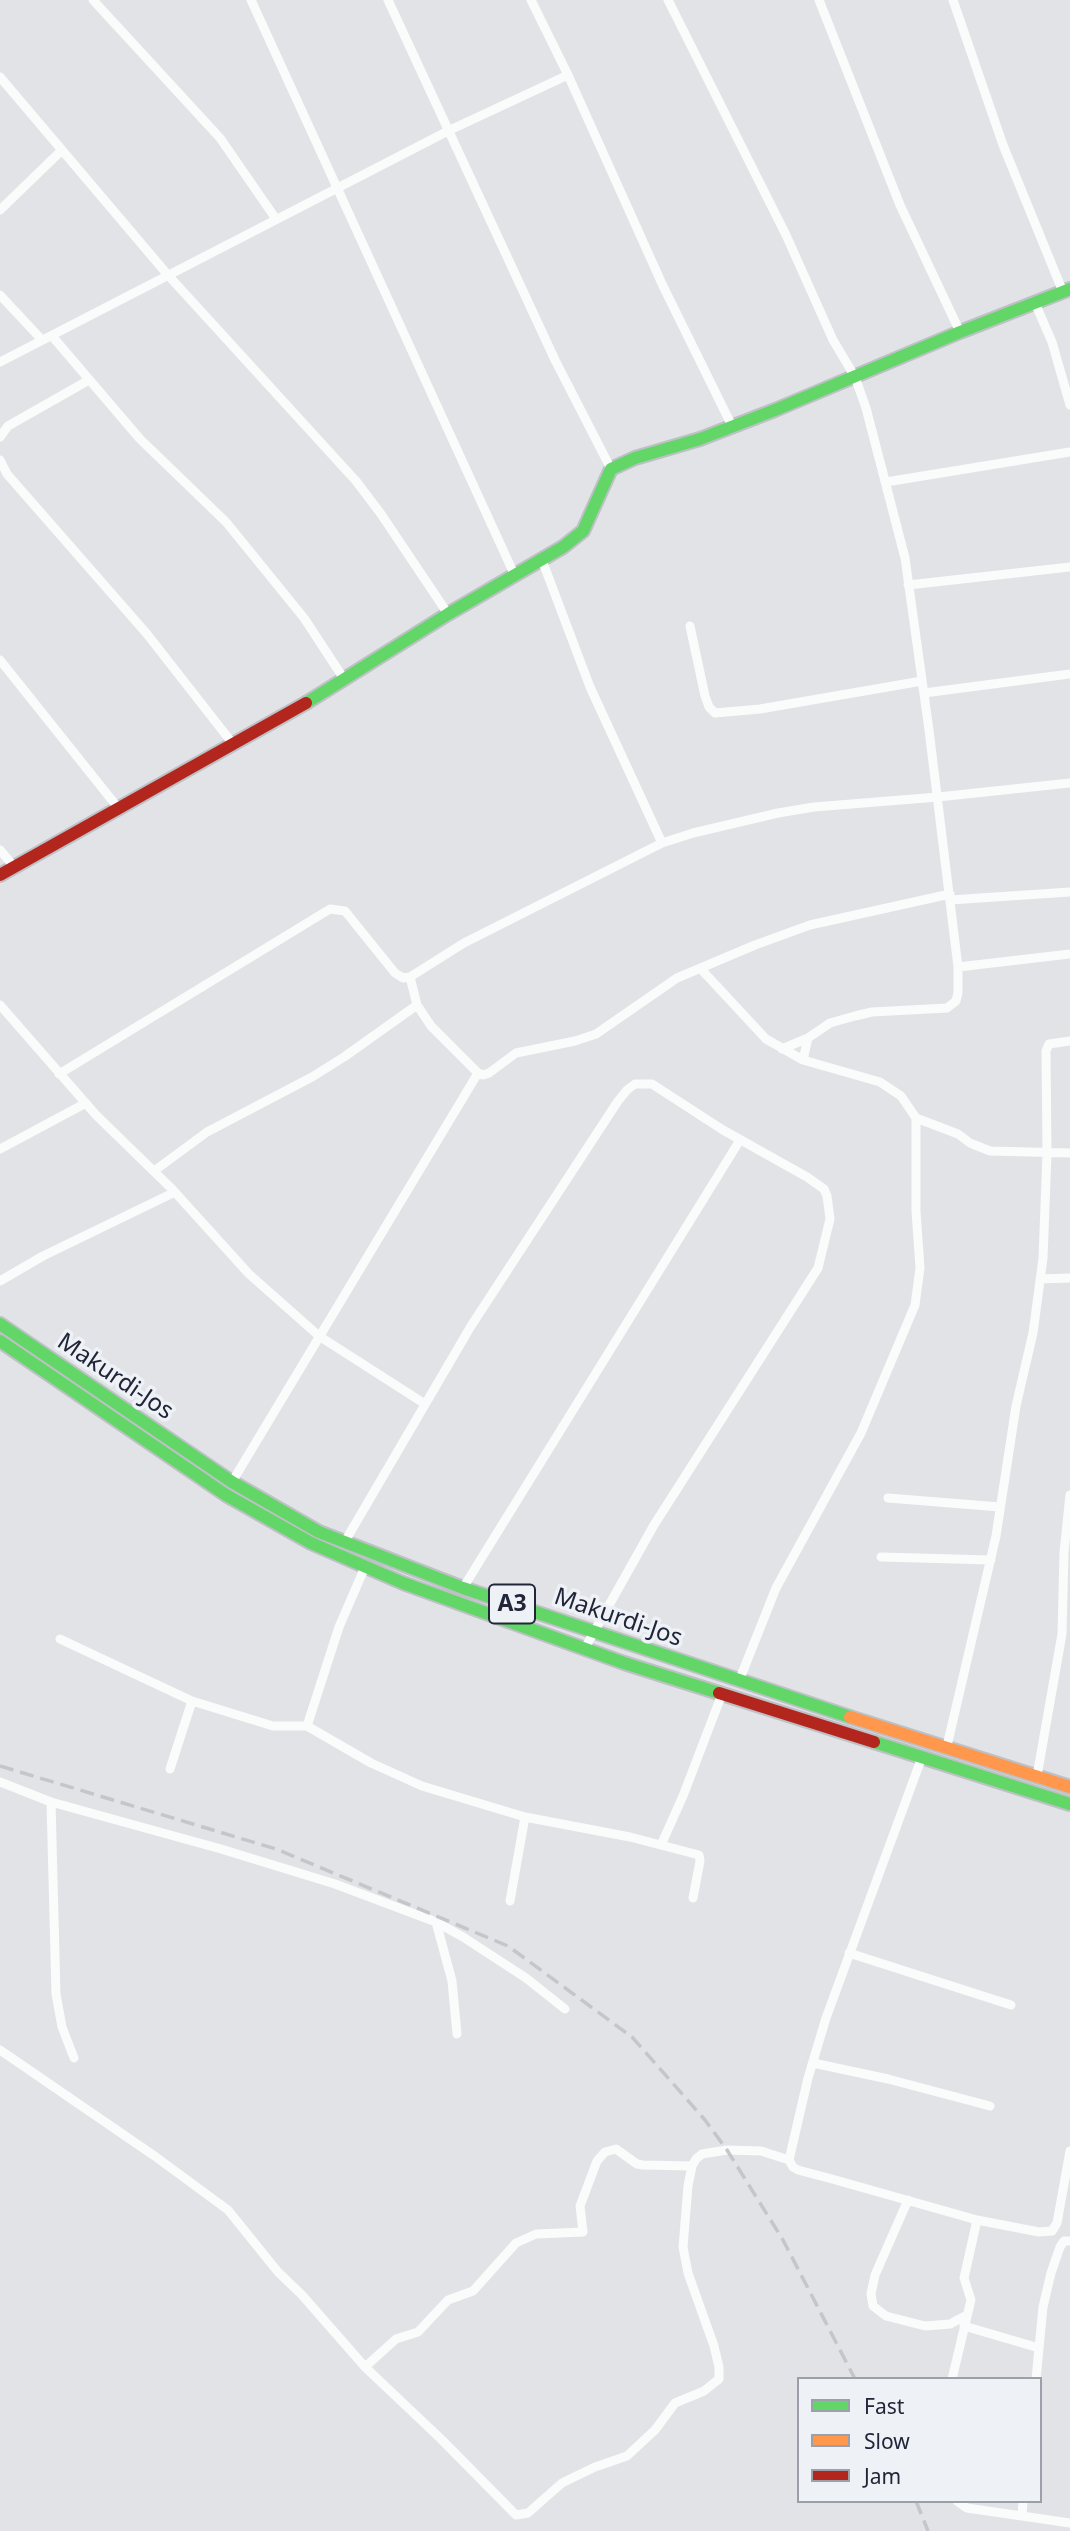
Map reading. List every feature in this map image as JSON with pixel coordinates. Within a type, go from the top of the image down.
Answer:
[{"type":"main road","points":[[0,875],[233,744],[542,560],[583,531],[611,469],[635,458],[700,439],[1066,291]]},
{"type":"main road","name":"Makurdi-Jos","points":[[0,1324],[232,1482],[298,1521],[344,1543],[463,1588],[739,1681],[1070,1787]]},
{"type":"main road","name":"Makurdi-Jos","points":[[0,1341],[226,1495],[311,1543],[365,1567],[585,1648],[1070,1804]]},
{"type":"street","points":[[93,0],[220,138],[276,219]]},
{"type":"street","points":[[251,0],[515,576]]},
{"type":"street","points":[[387,0],[450,130],[555,360],[611,469]]},
{"type":"street","points":[[531,0],[568,75],[663,286],[732,426]]},
{"type":"street","points":[[668,0],[786,235],[833,340],[855,377],[866,408],[905,558],[958,967],[958,993],[956,1000],[947,1008],[872,1012],[830,1023],[807,1038],[782,1049]]},
{"type":"street","points":[[818,0],[900,205],[960,332]]},
{"type":"street","points":[[953,0],[1003,145],[1066,291]]},
{"type":"street","points":[[0,362],[450,130],[568,75]]},
{"type":"street","points":[[0,77],[167,274],[356,481],[448,614]]},
{"type":"street","points":[[0,210],[62,150]]},
{"type":"street","points":[[0,295],[89,380],[140,439],[226,522],[304,618],[344,679]]},
{"type":"street","points":[[1035,303],[1052,342],[1070,405]]},
{"type":"street","points":[[0,437],[8,426],[89,380]]},
{"type":"street","points":[[886,482],[1070,452]]},
{"type":"street","points":[[0,460],[7,474],[147,634],[233,744]]},
{"type":"street","points":[[542,560],[590,687],[662,843]]},
{"type":"street","points":[[908,584],[1070,567]]},
{"type":"street","points":[[690,626],[705,696],[709,707],[715,713],[760,709],[922,681]]},
{"type":"street","points":[[0,660],[119,808]]},
{"type":"street","points":[[923,693],[1070,674]]},
{"type":"street","points":[[59,1074],[330,909],[345,911],[395,973],[403,978],[411,978],[464,943],[662,843],[693,833],[814,807],[1070,783]]},
{"type":"street","points":[[0,850],[15,868]]},
{"type":"street","points":[[411,978],[417,1005],[431,1026],[483,1075],[516,1053],[596,1034],[677,978],[810,925],[950,897],[1070,892]]},
{"type":"street","points":[[958,967],[1070,954]]},
{"type":"street","points":[[700,968],[766,1039],[803,1060],[880,1082],[901,1096],[916,1118],[990,1151],[1070,1153]]},
{"type":"street","points":[[153,1171],[207,1132],[312,1077],[344,1057],[417,1005]]},
{"type":"street","points":[[1,1009],[86,1103],[175,1192],[249,1274],[319,1336],[425,1404]]},
{"type":"street","points":[[803,1060],[807,1038]]},
{"type":"street","points":[[947,1746],[991,1560],[1016,1406],[1033,1333],[1040,1279],[1047,1154],[1046,1051],[1049,1044],[1070,1041]]},
{"type":"street","points":[[232,1482],[478,1073]]},
{"type":"street","points":[[344,1543],[471,1326],[626,1090],[635,1084],[652,1084],[824,1189],[831,1219],[818,1268],[654,1525],[592,1631],[585,1648]]},
{"type":"street","points":[[0,1149],[86,1103]]},
{"type":"street","points":[[739,1681],[776,1588],[861,1433],[915,1305],[920,1268],[916,1211],[916,1118]]},
{"type":"street","points":[[463,1588],[740,1140]]},
{"type":"street","points":[[0,1280],[43,1256],[175,1192]]},
{"type":"street","points":[[1040,1279],[1070,1278]]},
{"type":"street","points":[[1037,1776],[1062,1634],[1070,1494]]},
{"type":"street","points":[[888,1498],[1000,1507]]},
{"type":"street","points":[[881,1557],[991,1560]]},
{"type":"street","points":[[307,1727],[339,1627],[365,1567]]},
{"type":"street","points":[[60,1639],[192,1701],[273,1726],[307,1727],[371,1763],[422,1786],[526,1816],[694,1853],[700,1857],[693,1898]]},
{"type":"street","points":[[661,1845],[722,1694]]},
{"type":"street","points":[[170,1769],[192,1701]]},
{"type":"street","points":[[789,2160],[789,2150],[813,2063],[849,1953],[922,1757]]},
{"type":"street","points":[[0,1782],[51,1802],[312,1877],[436,1922],[526,1978],[565,2009]]},
{"type":"street","points":[[51,1802],[56,1994],[62,2027],[74,2058]]},
{"type":"street","points":[[510,1901],[526,1816]]},
{"type":"street","points":[[436,1922],[452,1981],[457,2034]]},
{"type":"street","points":[[849,1953],[1011,2005]]},
{"type":"street","points":[[0,2050],[228,2210],[278,2272],[302,2295],[365,2367],[516,2515],[528,2514],[562,2483],[595,2467],[627,2456],[655,2430],[675,2403],[704,2391],[717,2382],[720,2376],[714,2346],[688,2273],[683,2247],[692,2166],[702,2154],[727,2150],[761,2151],[789,2160],[798,2169],[977,2220],[1025,2231],[1052,2231],[1057,2224],[1070,2151]]},
{"type":"street","points":[[813,2063],[888,2079],[990,2106]]},
{"type":"street","points":[[365,2367],[396,2339],[418,2332],[449,2300],[473,2291],[516,2243],[536,2235],[583,2232],[580,2206],[597,2161],[605,2152],[616,2149],[637,2164],[643,2165],[692,2166]]},
{"type":"street","points":[[908,2200],[875,2275],[870,2294],[873,2306],[886,2316],[925,2326],[963,2321],[1039,2348]]},
{"type":"street","points":[[952,2377],[963,2321],[971,2300],[964,2278],[977,2220]]},
{"type":"street","points":[[1036,2377],[1043,2307],[1060,2247],[1064,2241],[1070,2241]]},
{"type":"street","points":[[960,2503],[967,2508],[1070,2523]]},
{"type":"street","points":[[1022,2516],[1023,2503]]},
{"type":"railway","points":[[0,1766],[276,1849],[508,1946],[632,2037],[705,2120],[783,2240],[854,2377]]},
{"type":"railway","points":[[917,2503],[928,2531]]},
{"type":"traffic: fast","points":[[306,703],[448,614],[563,547],[583,531],[611,469],[635,458],[700,439],[775,410],[1070,289]]},
{"type":"traffic: fast","points":[[0,1324],[232,1482],[319,1532],[463,1588],[850,1717]]},
{"type":"traffic: fast","points":[[0,1341],[226,1495],[311,1543],[403,1583],[624,1663],[719,1693]]},
{"type":"traffic: fast","points":[[874,1742],[1070,1804]]},
{"type":"traffic: slow","points":[[850,1717],[1070,1787]]},
{"type":"traffic: jam","points":[[0,875],[306,703]]},
{"type":"traffic: jam","points":[[719,1693],[874,1742]]}]
